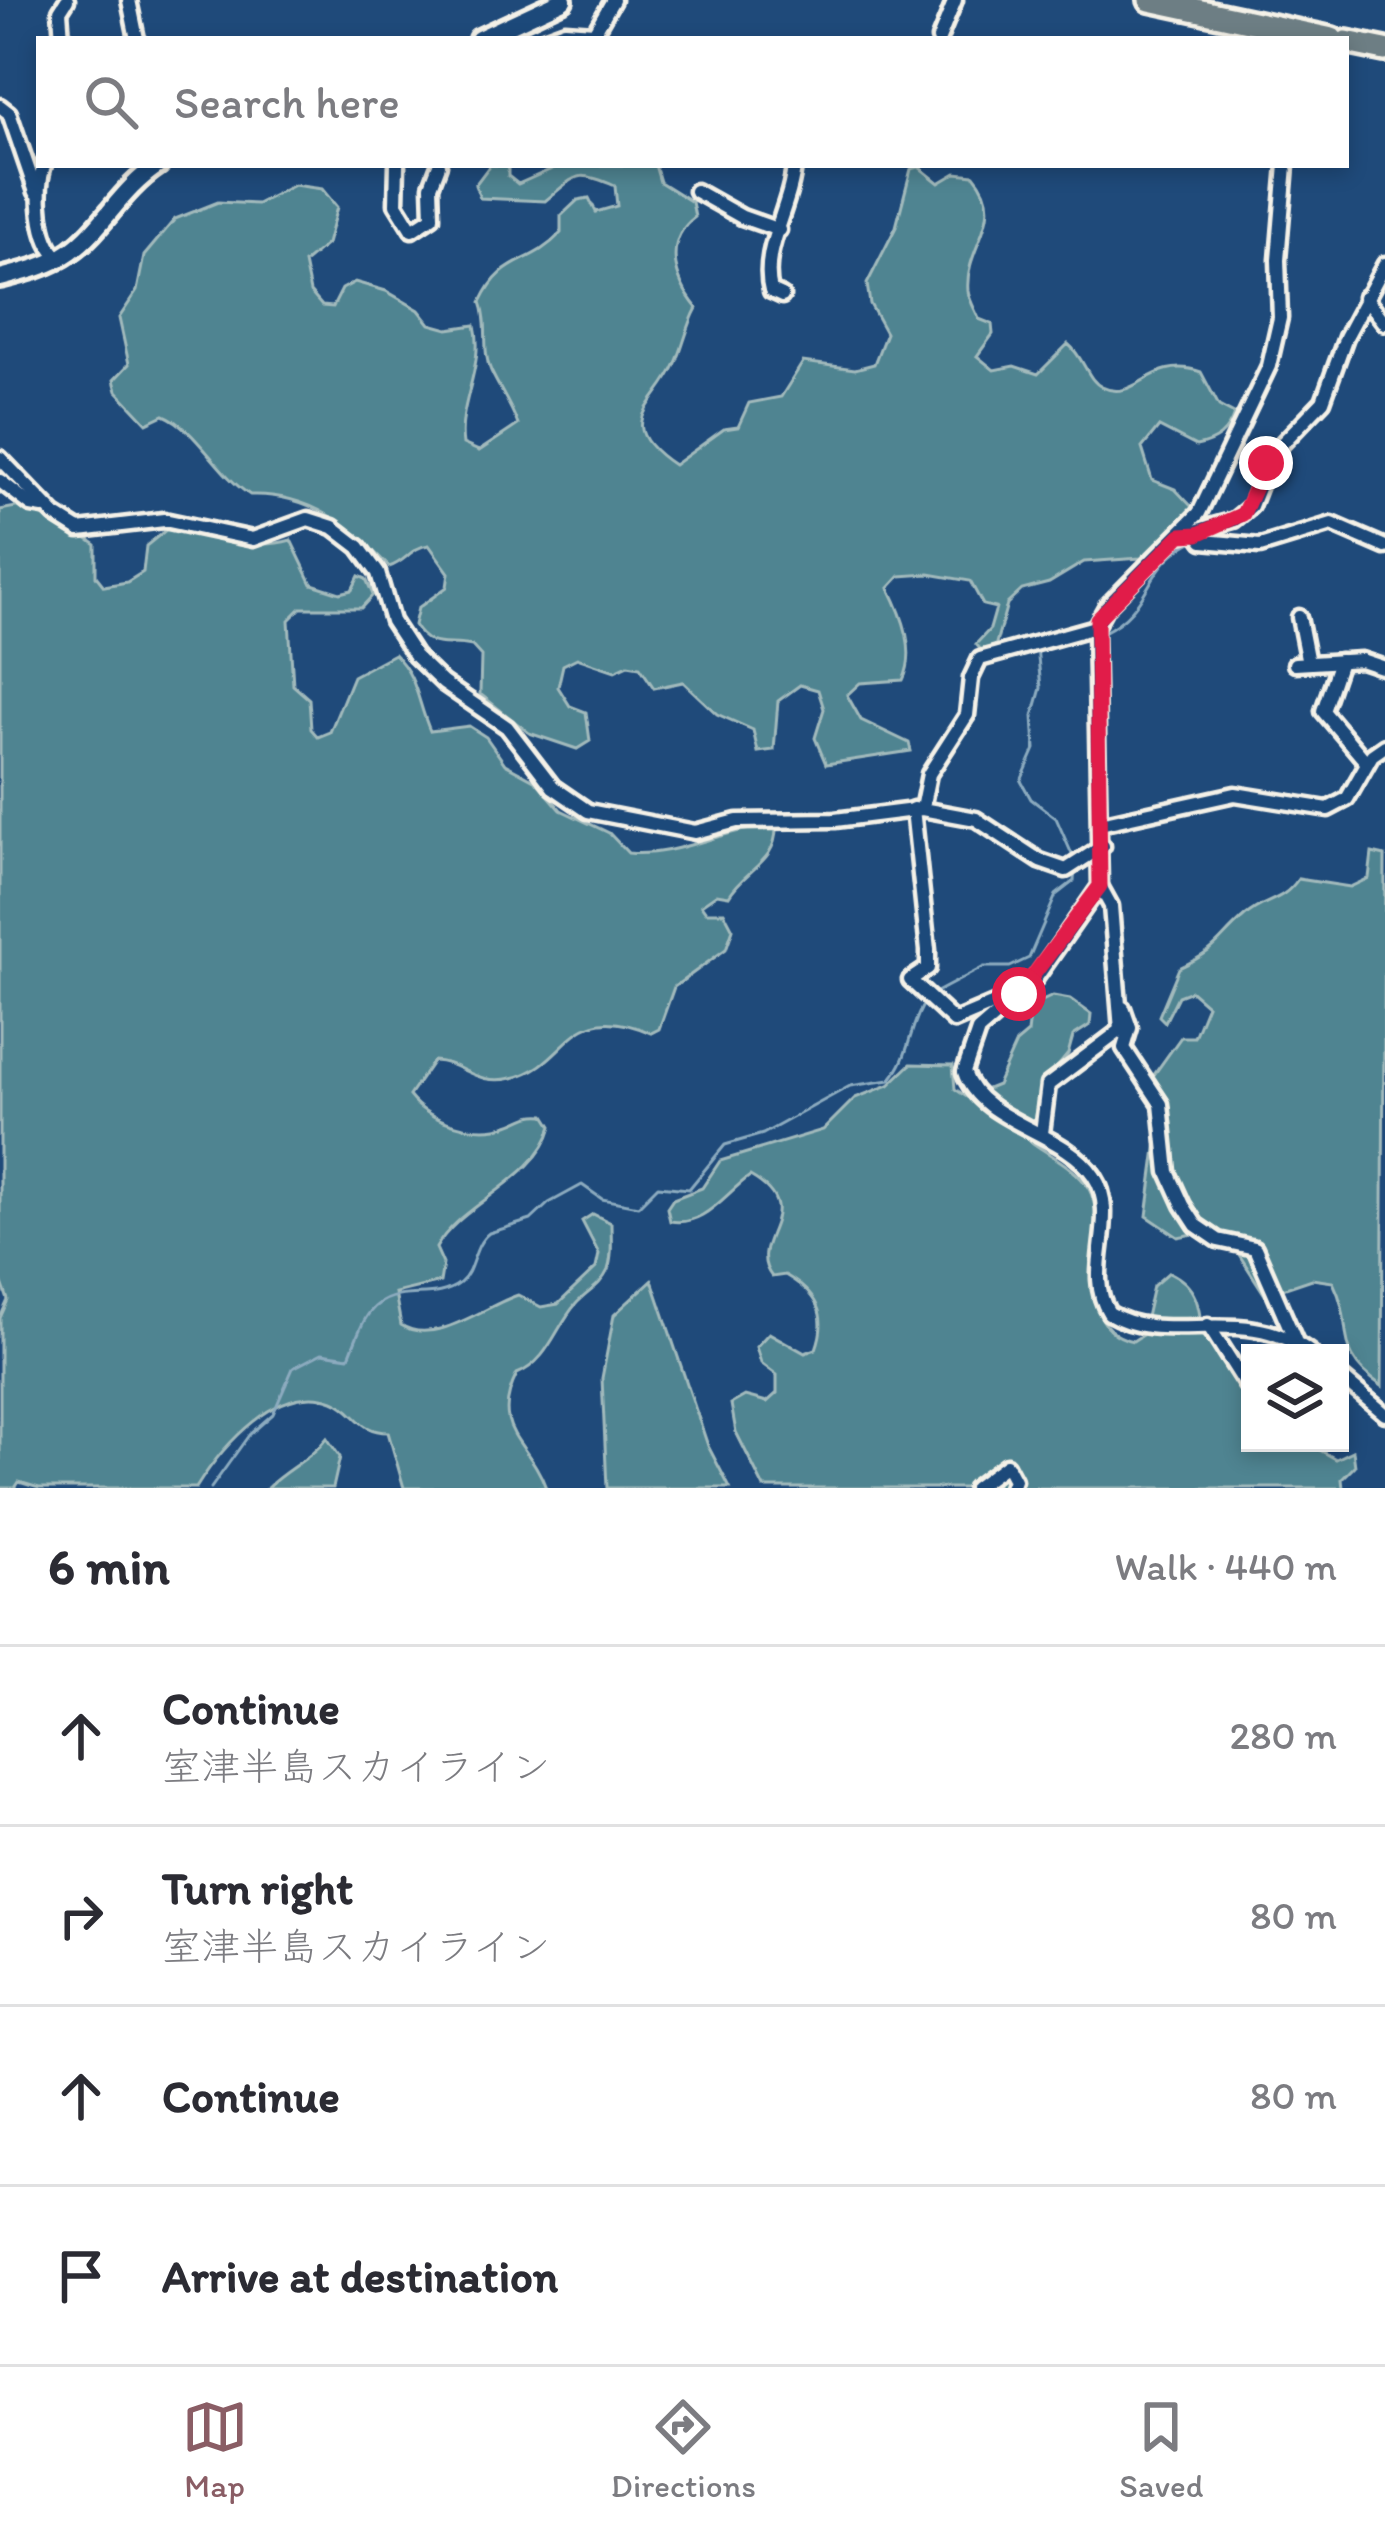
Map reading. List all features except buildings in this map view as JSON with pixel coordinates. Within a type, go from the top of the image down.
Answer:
[{"type":"highway","points":[[1150,0],[1299,36]]},
{"type":"highway","points":[[1349,43],[1385,50]]},
{"type":"main road","points":[[485,36],[563,0]]},
{"type":"main road","points":[[0,278],[74,249],[122,192],[154,168]]},
{"type":"street","points":[[62,36],[60,10],[67,0]]},
{"type":"street","points":[[129,0],[136,36]]},
{"type":"street","points":[[551,36],[565,31],[594,33],[613,0]]},
{"type":"street","points":[[940,36],[955,0]]},
{"type":"street","points":[[0,106],[9,113],[37,193],[50,251],[59,258]]},
{"type":"street","points":[[37,193],[43,168]]},
{"type":"street","points":[[397,168],[396,204],[412,230],[432,217],[431,186],[439,168]]},
{"type":"street","points":[[782,296],[771,291],[768,260],[793,168]]},
{"type":"street","points":[[1286,168],[1278,342],[1211,490],[1181,535],[1106,607],[1095,627],[1103,846],[1100,886],[1031,985],[978,1031],[964,1072],[976,1094],[1042,1133],[1096,1178],[1104,1200],[1099,1288],[1109,1313],[1136,1322],[1254,1326],[1300,1344]]},
{"type":"street","points":[[696,191],[742,218],[779,230]]},
{"type":"street","points":[[1199,537],[1243,514],[1271,455],[1323,401],[1385,264]]},
{"type":"street","points":[[1368,299],[1385,278]]},
{"type":"street","points":[[1368,299],[1385,323]]},
{"type":"street","points":[[0,458],[45,506],[79,530],[164,520],[253,538],[308,519],[333,527],[359,547],[377,573],[392,621],[415,656],[443,683],[508,728],[554,787],[588,811],[657,829],[695,832],[737,821],[836,820],[917,809],[994,827],[1050,867],[1079,865],[1103,846]]},
{"type":"street","points":[[0,481],[31,505],[45,506]]},
{"type":"street","points":[[1181,535],[1260,546],[1332,524],[1385,547]]},
{"type":"street","points":[[1299,617],[1301,663],[1367,661],[1385,668]]},
{"type":"street","points":[[1005,1004],[998,1001],[977,1016],[954,1021],[910,980],[928,968],[917,809],[937,757],[967,715],[971,677],[980,659],[1095,627]]},
{"type":"street","points":[[1340,662],[1323,711],[1367,763]]},
{"type":"street","points":[[1100,824],[1235,794],[1328,809],[1347,799],[1367,763],[1385,746]]},
{"type":"street","points":[[1100,886],[1111,906],[1123,1008],[1130,1028],[1124,1048],[1161,1104],[1168,1172],[1196,1225],[1218,1240],[1256,1248],[1295,1340]]},
{"type":"street","points":[[1042,1133],[1048,1085],[1119,1034],[1123,1008]]},
{"type":"street","points":[[1208,1325],[1241,1377]]},
{"type":"street","points":[[1349,1384],[1385,1414]]},
{"type":"street","points":[[965,1488],[978,1486],[1006,1465],[1014,1480],[1011,1488]]},
{"type":"green space","points":[[488,168],[508,168],[508,176],[518,184],[554,168],[656,168],[660,182],[692,202],[695,217],[679,237],[675,261],[682,285],[697,308],[676,363],[641,425],[655,450],[674,465],[724,429],[738,427],[749,403],[781,397],[803,362],[855,369],[874,364],[886,333],[870,304],[867,284],[896,227],[915,168],[939,183],[956,173],[974,175],[984,190],[987,218],[972,259],[968,291],[979,319],[992,324],[993,334],[977,356],[994,370],[1014,366],[1038,374],[1068,344],[1102,387],[1125,389],[1157,373],[1184,368],[1201,372],[1219,406],[1234,414],[1220,436],[1196,446],[1159,427],[1142,448],[1152,480],[1175,489],[1193,508],[1141,558],[1084,562],[1049,583],[1022,590],[1007,604],[995,647],[984,654],[976,644],[990,629],[996,608],[983,605],[970,581],[929,574],[900,576],[889,588],[908,646],[903,680],[860,683],[847,695],[861,720],[909,743],[911,751],[826,764],[815,738],[824,709],[818,690],[800,685],[778,701],[774,750],[758,752],[753,730],[717,714],[683,682],[654,688],[640,667],[628,665],[615,671],[577,658],[563,665],[558,687],[570,706],[586,712],[590,741],[577,749],[529,733],[480,694],[481,656],[472,646],[433,642],[414,625],[418,608],[447,587],[449,573],[429,545],[389,567],[327,514],[291,500],[250,495],[176,421],[164,415],[147,423],[117,391],[114,380],[129,364],[119,318],[137,291],[144,256],[175,219],[218,202],[257,204],[294,185],[322,189],[337,207],[327,244],[304,263],[310,292],[322,306],[333,307],[342,289],[355,282],[386,291],[419,310],[430,324],[448,329],[475,325],[476,356],[462,429],[463,444],[479,451],[518,425],[488,363],[481,302],[489,287],[507,268],[561,233],[561,216],[578,200],[589,198],[596,212],[617,206],[615,186],[591,177],[577,177],[545,201],[480,198],[475,185]]},
{"type":"green space","points":[[21,506],[96,545],[96,576],[104,586],[127,582],[143,572],[146,546],[167,529],[245,543],[291,540],[312,584],[340,593],[352,590],[359,576],[366,579],[373,595],[361,608],[301,608],[289,620],[293,685],[309,699],[311,729],[318,737],[330,732],[353,676],[394,654],[413,681],[430,731],[469,726],[486,737],[505,764],[536,781],[561,810],[609,833],[628,853],[666,851],[739,831],[776,827],[766,857],[729,896],[717,894],[701,905],[706,912],[724,912],[733,929],[726,949],[674,987],[659,1029],[651,1033],[602,1023],[585,1028],[532,1071],[499,1080],[433,1061],[409,1096],[428,1113],[468,1128],[495,1128],[539,1115],[545,1115],[552,1126],[531,1162],[447,1232],[436,1248],[443,1264],[440,1282],[395,1293],[401,1325],[414,1330],[445,1328],[518,1295],[541,1307],[558,1304],[596,1268],[599,1254],[582,1221],[593,1214],[611,1223],[611,1259],[605,1276],[576,1304],[537,1361],[517,1374],[509,1394],[509,1423],[546,1488],[404,1488],[388,1432],[363,1425],[333,1401],[312,1397],[292,1400],[253,1422],[196,1488],[39,1488],[19,1482],[15,1488],[0,1488],[0,1318],[8,1300],[0,1277],[0,510]]},
{"type":"green space","points":[[1372,853],[1385,856],[1382,1386],[1350,1351],[1333,1282],[1312,1279],[1265,1295],[1229,1239],[1214,1230],[1178,1237],[1147,1216],[1160,1118],[1146,1086],[1181,1037],[1194,1037],[1207,1005],[1191,991],[1178,996],[1165,1022],[1159,1016],[1179,968],[1210,950],[1245,916],[1286,892],[1298,879],[1350,887],[1369,878]]},
{"type":"green space","points":[[1053,996],[1070,999],[1091,1014],[1090,1025],[1073,1036],[1068,1054],[1040,1088],[1030,1141],[1070,1168],[1089,1189],[1097,1228],[1095,1276],[1101,1317],[1113,1332],[1133,1341],[1142,1335],[1153,1286],[1169,1272],[1178,1277],[1195,1298],[1202,1335],[1241,1368],[1241,1452],[1323,1452],[1336,1459],[1353,1451],[1355,1466],[1342,1479],[1343,1488],[764,1488],[736,1432],[731,1404],[745,1396],[767,1402],[777,1393],[777,1375],[761,1363],[756,1347],[769,1333],[805,1353],[816,1349],[821,1325],[817,1306],[805,1289],[785,1275],[772,1277],[765,1264],[776,1202],[750,1176],[694,1219],[670,1221],[667,1208],[673,1199],[702,1188],[720,1161],[823,1130],[855,1098],[889,1085],[911,1064],[953,1065],[955,1089],[967,1097],[997,1085],[1016,1043],[1028,1033],[1031,1006]]},
{"type":"green space","points":[[652,1280],[708,1446],[730,1488],[607,1488],[602,1378],[614,1315]]},
{"type":"green space","points":[[327,1438],[340,1457],[333,1488],[267,1488],[313,1452]]},
{"type":"waterway","points":[[1191,20],[1256,36]]},
{"type":"waterway","points":[[1349,55],[1385,61]]},
{"type":"waterway","points":[[1207,536],[1226,528]]},
{"type":"waterway","points":[[1102,633],[1132,610],[1167,560],[1198,539]]},
{"type":"waterway","points":[[1073,639],[1093,636]]},
{"type":"waterway","points":[[1037,647],[1041,688],[1033,716],[1035,749],[1021,781],[1031,799],[1056,818],[1074,859]]},
{"type":"waterway","points":[[931,995],[984,967],[1010,967],[1029,958],[1056,895],[1074,881],[1075,869]]},
{"type":"waterway","points":[[211,1488],[249,1435],[273,1414],[293,1368],[322,1353],[349,1357],[363,1322],[380,1303],[402,1295],[437,1293],[460,1283],[489,1233],[531,1220],[549,1203],[582,1185],[602,1199],[638,1206],[658,1186],[689,1189],[725,1145],[763,1134],[850,1086],[890,1080],[925,1002]]},
{"type":"route","points":[[1019,994],[1031,985],[1100,886],[1097,619],[1181,535],[1198,534],[1243,514],[1266,463]]}]
